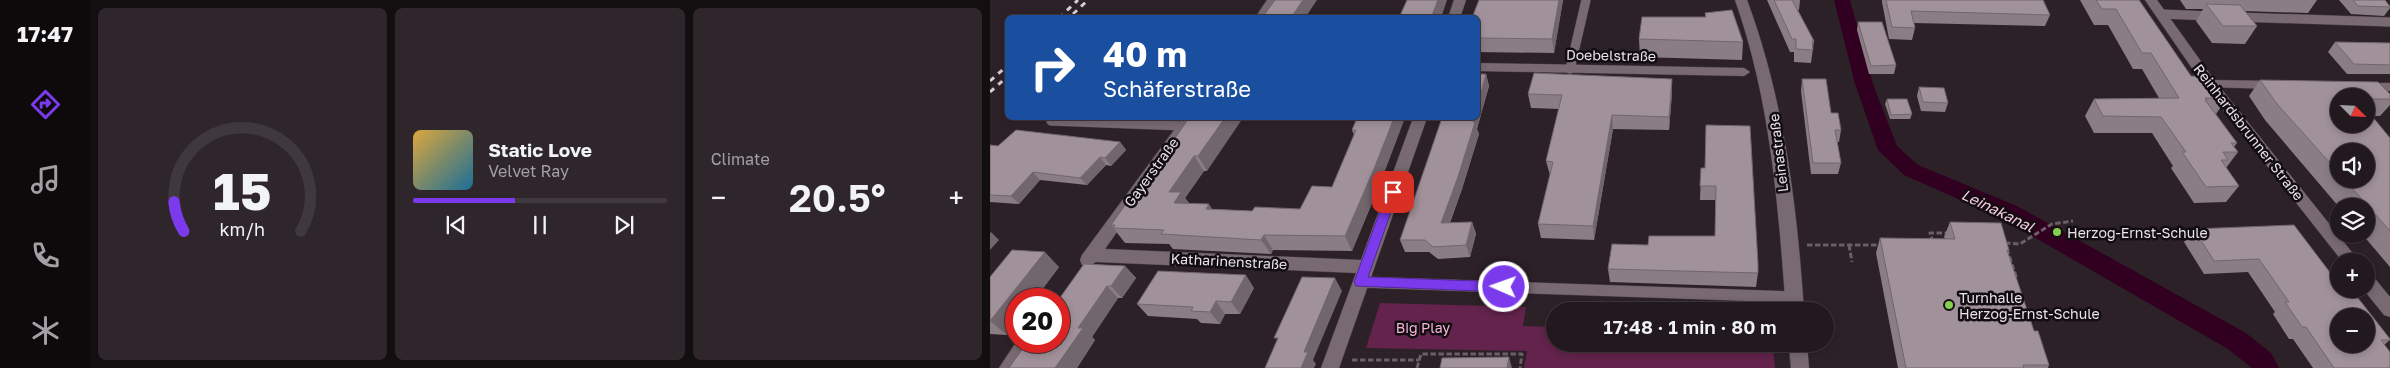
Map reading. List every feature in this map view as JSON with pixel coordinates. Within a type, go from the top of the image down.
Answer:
[{"type":"street","points":[[1263,15],[1273,0]]},
{"type":"street","points":[[1455,15],[1460,0]]},
{"type":"street","name":"Leinastraße","points":[[1741,0],[1752,28],[1771,92],[1794,302]]},
{"type":"street","name":"Reinhardsbrunner Straße","points":[[2151,0],[2210,84],[2345,253]]},
{"type":"street","name":"Doebelstraße","points":[[1480,67],[1744,72]]},
{"type":"street","points":[[2210,84],[2286,86]]},
{"type":"street","points":[[2352,87],[2390,88]]},
{"type":"street","points":[[1332,364],[1419,120]]},
{"type":"street","name":"Gayerstraße","points":[[1081,270],[1187,122]]},
{"type":"street","name":"Katharinenstraße","points":[[1092,255],[1363,274]]},
{"type":"street","points":[[2375,291],[2390,309]]},
{"type":"street","points":[[1799,352],[1800,368]]},
{"type":"street","points":[[1008,368],[1019,353]]},
{"type":"lane","points":[[1570,69],[1586,0]]},
{"type":"lane","points":[[2161,14],[2220,16]]},
{"type":"lane","points":[[2230,17],[2390,22]]},
{"type":"lane","points":[[1051,121],[1187,122]]},
{"type":"lane","points":[[1363,274],[1765,302]]},
{"type":"path","points":[[2005,244],[2020,244],[2052,224],[2073,221]]},
{"type":"path","points":[[1924,246],[1934,246],[1930,233],[1954,234]]},
{"type":"path","points":[[2004,239],[2020,288]]},
{"type":"path","points":[[1788,245],[1887,245]]},
{"type":"path","points":[[1849,245],[1852,262]]},
{"type":"path","points":[[1417,368],[1421,354],[1522,354],[1520,368]]},
{"type":"path","points":[[1332,364],[1419,360]]},
{"type":"green space","name":"Big Play","points":[[1380,303],[1526,307],[1523,326],[1546,327],[1546,352],[1774,352],[1775,368],[1524,368],[1527,351],[1366,348]]},
{"type":"building","points":[[1275,0],[1303,0],[1293,15],[1264,15]]},
{"type":"building","points":[[1407,0],[1438,0],[1432,15],[1400,15]]},
{"type":"building","points":[[1479,0],[1559,0],[1552,39],[1480,38],[1480,15],[1473,15]]},
{"type":"building","points":[[1774,0],[1792,0],[1814,41],[1812,41],[1813,50],[1796,49],[1796,39],[1792,39]]},
{"type":"building","points":[[1886,0],[2043,0],[2050,15],[1911,11],[1915,28],[1892,27]]},
{"type":"building","points":[[2096,0],[2139,0],[2191,76],[2213,77],[2227,98],[2205,98],[2207,100],[2205,100],[2237,143],[2231,143],[2238,152],[2223,152],[2228,160],[2221,160],[2239,186],[2206,187],[2182,152],[2186,152],[2161,117],[2103,116],[2094,99],[2179,98],[2151,53],[2142,53],[2116,9],[2102,9]]},
{"type":"building","points":[[2353,0],[2385,0],[2390,7],[2358,6]]},
{"type":"building","points":[[2206,4],[2240,5],[2257,26],[2223,26]]},
{"type":"building","points":[[1732,10],[1743,42],[1639,39],[1642,17],[1706,17],[1705,13]]},
{"type":"building","points":[[1858,22],[1882,22],[1896,65],[1871,66]]},
{"type":"building","points":[[2335,42],[2390,43],[2390,65],[2354,64]]},
{"type":"building","points":[[1534,73],[1672,79],[1669,117],[1612,115],[1593,226],[1538,224],[1553,162],[1546,161],[1562,95],[1528,94]]},
{"type":"building","points":[[1480,74],[1486,74],[1480,97]]},
{"type":"building","points":[[1802,79],[1826,79],[1831,113],[1838,113],[1841,130],[1835,130],[1841,163],[1813,163]]},
{"type":"building","points":[[2260,80],[2378,82],[2390,94],[2390,99],[2375,99],[2375,88],[2330,88],[2330,133],[2375,133],[2375,120],[2390,138],[2390,231],[2375,214],[2375,198],[2361,198],[2352,188],[2375,188],[2375,143],[2330,143],[2330,163],[2277,104]]},
{"type":"building","points":[[1919,87],[1944,88],[1948,103],[1923,102]]},
{"type":"building","points":[[1887,99],[1907,99],[1912,114],[1891,115]]},
{"type":"building","points":[[1188,120],[1224,120],[1198,156],[1194,156],[1169,192],[1181,192],[1174,203],[1209,204],[1206,209],[1252,211],[1255,207],[1300,209],[1312,186],[1332,187],[1356,130],[1352,130],[1356,120],[1393,120],[1345,236],[1264,235],[1261,240],[1161,234],[1164,230],[1113,228],[1115,225],[1111,225],[1126,204],[1130,204]]},
{"type":"building","points":[[1441,120],[1474,120],[1473,122],[1475,122],[1458,177],[1441,223],[1472,222],[1466,245],[1433,247],[1425,240],[1400,240]]},
{"type":"building","points":[[1706,125],[1750,126],[1758,273],[1608,269],[1612,244],[1648,245],[1649,236],[1715,236],[1716,186],[1700,186],[1701,168],[1705,168]]},
{"type":"building","points":[[1016,130],[1120,142],[1105,158],[1100,157],[1080,178],[1033,172],[1011,196],[990,195],[990,145],[998,146]]},
{"type":"building","name":"Turnhalle Herzog-Ernst-Schule","points":[[1950,222],[2001,223],[2009,250],[2007,250],[2034,331],[2038,331],[2049,365],[2023,365],[2024,368],[1906,368],[1880,238],[1955,239]]},
{"type":"building","points":[[2294,225],[2330,272],[2330,298],[2358,298],[2366,308],[2330,308],[2330,353],[2375,353],[2375,320],[2390,339],[2381,340],[2390,352],[2390,368],[2334,368],[2306,327],[2302,327],[2285,302],[2289,302],[2259,259],[2214,261],[2194,229]]},
{"type":"building","points":[[1012,250],[1045,252],[1016,288],[1005,288],[1005,302],[990,321],[990,277]]},
{"type":"building","points":[[1084,264],[1125,266],[1111,286],[1107,286],[1078,328],[1083,328],[1070,347],[1070,288],[1067,288]]},
{"type":"building","points":[[1158,271],[1246,275],[1231,302],[1216,301],[1210,312],[1191,311],[1193,307],[1137,304]]},
{"type":"building","points":[[1302,277],[1335,278],[1304,352],[1308,352],[1301,368],[1265,368],[1278,338],[1274,338]]},
{"type":"building","points":[[1020,353],[1066,353],[1055,368],[1009,368]]},
{"type":"building","points":[[1509,357],[1507,368],[1440,368],[1442,358]]},
{"type":"waterway","name":"Leinakanal","points":[[1842,0],[1864,84],[1888,150],[1911,170],[2009,212],[2237,341],[2262,361],[2266,368]]},
{"type":"railway","points":[[1062,15],[1078,0]]},
{"type":"railway","points":[[1073,14],[1088,0]]},
{"type":"railway","points":[[990,81],[1005,68]]},
{"type":"railway","points":[[990,92],[1005,79]]},
{"type":"place","name":"Herzog-Ernst-Schule","points":[[2057,232]]},
{"type":"place","name":"Turnhalle Herzog-Ernst-Schule","points":[[1949,305]]},
{"type":"route","points":[[1393,192],[1360,282],[1504,287]]}]
